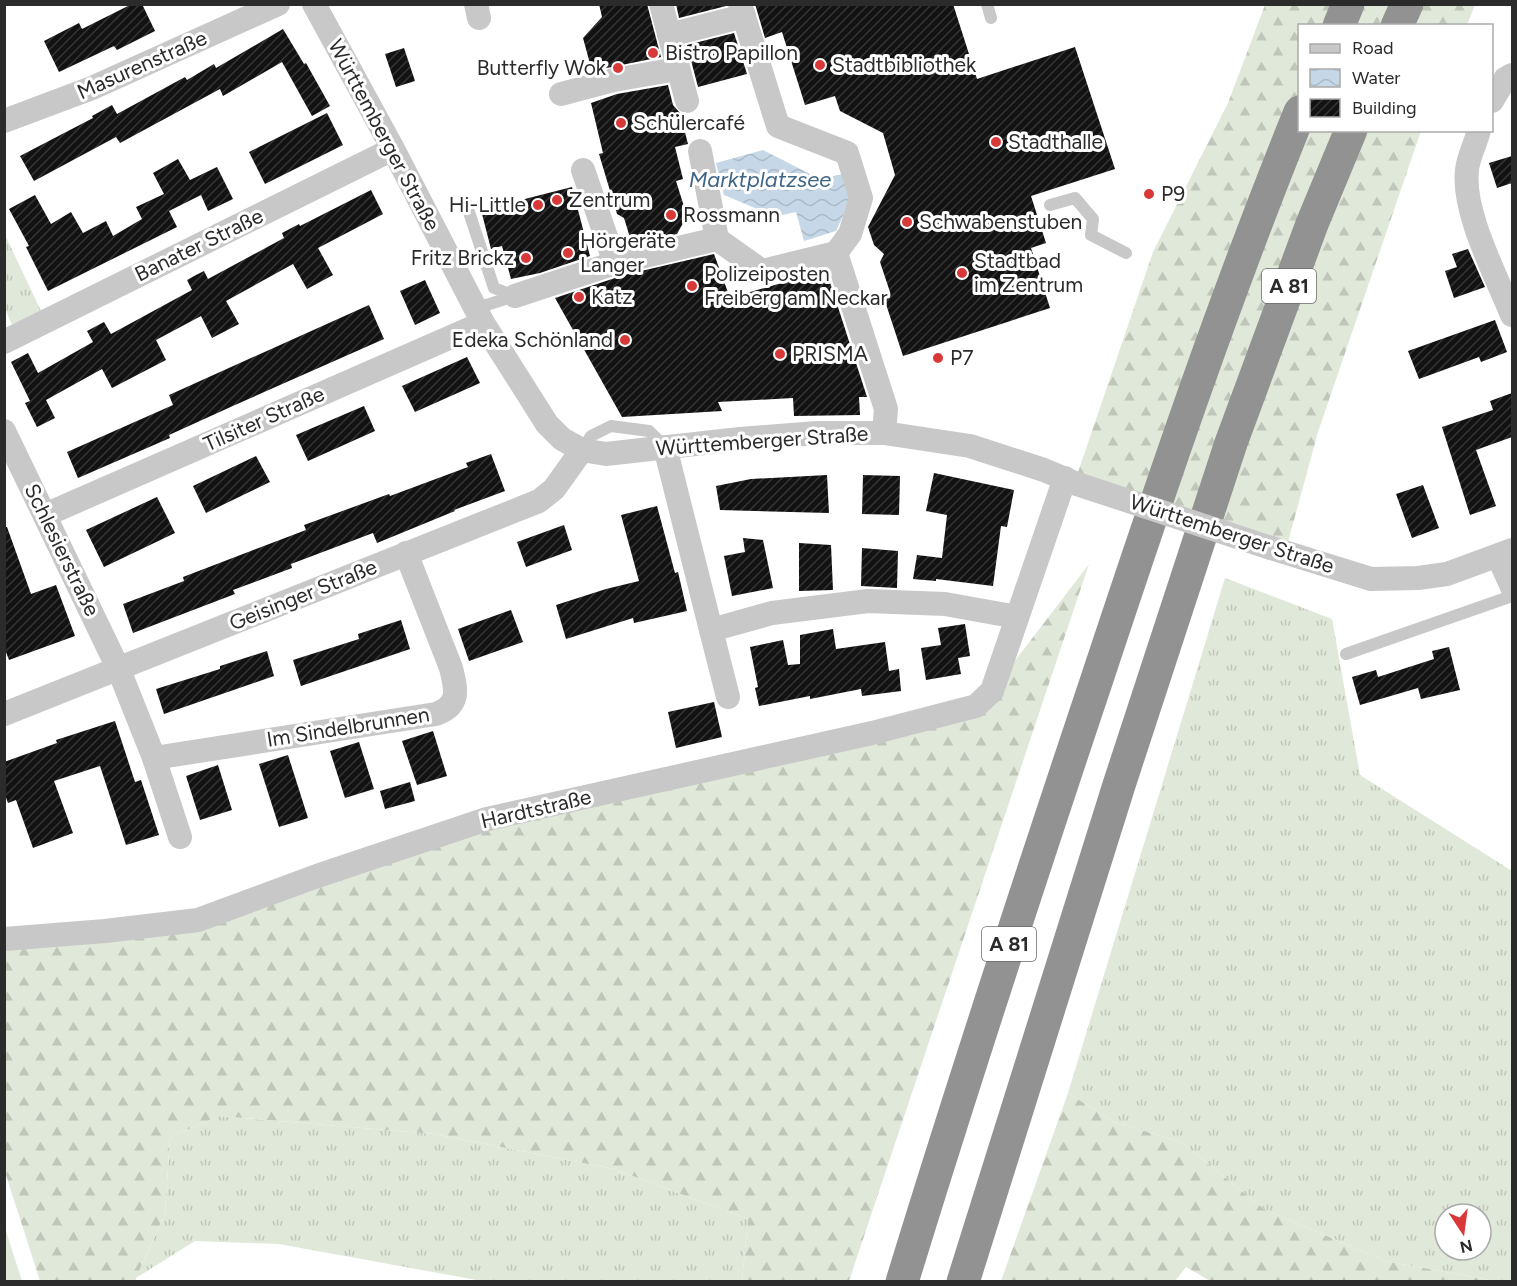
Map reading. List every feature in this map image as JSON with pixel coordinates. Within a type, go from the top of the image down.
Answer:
[{"type":"highway","points":[[1340,24],[1348,4]]},
{"type":"highway","points":[[1398,24],[1407,4]]},
{"type":"highway","name":"A 81","points":[[902,1281],[960,1092],[1177,437],[1258,215],[1298,115]]},
{"type":"highway","name":"A 81","points":[[963,1281],[1119,785],[1231,443],[1312,224],[1350,132]]},
{"type":"street","name":"Masurenstraße","points":[[4,121],[93,88],[278,4]]},
{"type":"street","name":"Württemberger Straße","points":[[314,4],[480,315],[547,424],[562,439],[582,450],[606,454],[627,453],[665,447],[817,433],[884,433],[970,446],[1271,548],[1371,579],[1418,578],[1447,574],[1505,553]]},
{"type":"street","points":[[661,4],[687,101]]},
{"type":"street","points":[[669,35],[742,10],[778,126],[847,153],[861,198],[850,234],[836,253],[762,271],[717,239],[700,151]]},
{"type":"street","points":[[561,94],[614,80],[677,69]]},
{"type":"street","points":[[1493,98],[1504,79],[1512,75]]},
{"type":"street","points":[[1478,132],[1467,168],[1466,194],[1480,238],[1512,315]]},
{"type":"street","name":"Banater Straße","points":[[4,342],[393,149]]},
{"type":"street","points":[[583,170],[615,263]]},
{"type":"street","points":[[515,296],[615,263],[717,239]]},
{"type":"street","points":[[836,253],[886,410],[884,433]]},
{"type":"street","name":"Tilsiter Straße","points":[[45,515],[480,315]]},
{"type":"street","name":"Schlesierstraße","points":[[4,431],[119,669]]},
{"type":"street","points":[[665,447],[728,697]]},
{"type":"street","name":"Geisinger Straße","points":[[4,714],[539,501],[554,489],[582,450]]},
{"type":"street","name":"Hardtstraße","points":[[4,939],[198,920],[318,876],[487,819],[872,734],[976,706],[992,691],[1017,617],[1071,481]]},
{"type":"street","name":"Im Sindelbrunnen","points":[[154,758],[436,714],[446,710],[454,702],[455,687],[451,668],[406,553]]},
{"type":"street","points":[[1505,553],[1512,587]]},
{"type":"street","points":[[711,630],[772,614],[868,601],[945,604],[1017,617]]},
{"type":"street","points":[[119,669],[154,758],[180,837]]},
{"type":"lane","points":[[987,4],[991,18]]},
{"type":"lane","points":[[1050,205],[1075,198],[1093,219],[1091,234],[1126,253]]},
{"type":"lane","points":[[466,203],[494,288],[515,296]]},
{"type":"lane","points":[[480,315],[515,296]]},
{"type":"lane","points":[[1346,654],[1512,596]]},
{"type":"green space","points":[[1265,5],[1475,5],[1467,24],[1298,24],[1298,132],[1421,132],[1318,432],[1285,553],[1075,481],[1153,252],[1228,103]]},
{"type":"green space","points":[[6,237],[41,311],[12,325],[5,309],[4,238]]},
{"type":"green space","points":[[1089,564],[849,1281],[742,1281],[748,1219],[614,1169],[434,1134],[219,1116],[170,1137],[165,1214],[136,1281],[40,1281],[5,1172],[4,939],[198,920],[318,876],[992,691]]},
{"type":"green space","points":[[1225,578],[1332,619],[1360,775],[1512,871],[1512,1281],[1495,1281],[1385,1261],[1264,1209],[1181,1142],[1114,1122],[1068,1093]]},
{"type":"green space","points":[[1068,1093],[1114,1122],[1181,1142],[1264,1209],[1385,1261],[1495,1281],[1212,1282],[1186,1267],[1175,1281],[1001,1281]]},
{"type":"green space","points":[[219,1116],[434,1134],[614,1169],[748,1219],[742,1281],[482,1281],[279,1244],[195,1241],[136,1278],[165,1214],[170,1137]]},
{"type":"green space","points":[[5,1228],[22,1281],[5,1281]]},
{"type":"water","name":"Marktplatzsee","points":[[763,150],[810,174],[812,181],[847,173],[853,194],[836,231],[804,241],[796,212],[765,219],[762,211],[724,195],[716,163]]},
{"type":"building","points":[[132,4],[142,4],[155,31],[117,50],[114,46],[59,72],[44,41],[79,23],[82,29]]},
{"type":"building","points":[[599,4],[647,4],[661,57],[592,71],[583,38],[602,17]]},
{"type":"building","points":[[676,4],[726,4],[726,6],[679,18]]},
{"type":"building","points":[[755,4],[953,4],[977,79],[1075,47],[1115,169],[1031,196],[1046,243],[1031,248],[1050,308],[903,356],[883,295],[890,292],[880,262],[884,254],[874,245],[868,227],[895,175],[883,133],[840,111],[835,96],[805,105],[782,32],[765,38]]},
{"type":"building","points":[[283,29],[304,64],[306,63],[330,106],[312,116],[282,62],[223,96],[220,89],[120,143],[116,137],[34,181],[20,156],[93,118],[92,116],[112,105],[117,114],[185,77],[187,80],[214,64],[216,68]]},
{"type":"building","points":[[734,33],[747,74],[698,87],[687,45]]},
{"type":"building","points":[[404,48],[415,81],[396,87],[385,54]]},
{"type":"building","points":[[668,85],[673,105],[680,113],[688,144],[675,147],[683,179],[676,181],[687,216],[677,234],[632,244],[624,218],[617,214],[599,154],[603,153],[591,103],[617,94]]},
{"type":"building","points":[[327,113],[343,145],[265,184],[249,152]]},
{"type":"building","points":[[1512,156],[1512,183],[1497,188],[1489,163]]},
{"type":"building","points":[[178,159],[190,180],[217,167],[233,199],[208,211],[201,195],[169,211],[177,227],[48,291],[26,247],[29,246],[9,209],[35,195],[51,224],[71,212],[83,233],[106,221],[113,236],[142,219],[136,207],[164,194],[153,173]]},
{"type":"building","points":[[572,187],[590,256],[540,273],[511,279],[502,246],[491,249],[481,210]]},
{"type":"building","points":[[371,190],[383,214],[318,248],[333,275],[307,289],[293,264],[226,301],[239,324],[212,338],[201,316],[156,340],[166,360],[112,388],[102,369],[46,400],[55,418],[37,427],[25,403],[30,401],[11,362],[28,353],[38,373],[93,342],[87,331],[104,322],[111,334],[192,290],[187,280],[196,275],[204,271],[208,279],[284,238],[282,233]]},
{"type":"building","points":[[1468,249],[1485,287],[1454,298],[1445,271],[1457,267],[1452,254]]},
{"type":"building","points":[[714,254],[730,298],[826,270],[867,397],[859,397],[860,415],[794,416],[793,398],[718,402],[722,411],[622,417],[555,298],[624,275]]},
{"type":"building","points":[[425,280],[440,313],[415,325],[400,291]]},
{"type":"building","points":[[369,305],[384,339],[78,478],[67,452],[173,405],[169,395]]},
{"type":"building","points":[[1495,320],[1507,352],[1481,362],[1479,357],[1419,379],[1408,351]]},
{"type":"building","points":[[467,357],[480,383],[415,412],[402,386]]},
{"type":"building","points":[[1512,393],[1512,437],[1476,450],[1496,506],[1470,515],[1442,427],[1493,410],[1490,401]]},
{"type":"building","points":[[364,406],[375,431],[308,461],[296,435]]},
{"type":"building","points":[[491,454],[505,491],[377,543],[373,533],[291,564],[292,568],[233,590],[235,594],[133,633],[123,604],[184,581],[183,577],[306,530],[304,525],[468,467],[466,463]]},
{"type":"building","points":[[256,456],[270,482],[206,513],[193,486]]},
{"type":"building","points":[[934,473],[1014,490],[1007,527],[1001,526],[993,586],[936,579],[936,581],[913,579],[917,555],[942,558],[947,515],[926,511]]},
{"type":"building","points":[[827,475],[829,513],[720,510],[716,486],[751,479]]},
{"type":"building","points":[[863,475],[900,476],[899,515],[862,514]]},
{"type":"building","points":[[1423,485],[1439,528],[1412,538],[1396,494]]},
{"type":"building","points":[[157,497],[175,533],[104,567],[86,530]]},
{"type":"building","points":[[657,506],[675,573],[678,572],[687,611],[634,623],[633,618],[566,639],[556,605],[639,581],[621,515]]},
{"type":"building","points":[[564,525],[572,550],[526,567],[517,542]]},
{"type":"building","points":[[4,527],[7,527],[31,594],[56,585],[75,636],[9,660],[4,647]]},
{"type":"building","points":[[743,538],[763,540],[773,588],[732,596],[724,556],[745,552]]},
{"type":"building","points":[[799,543],[831,545],[833,590],[799,591]]},
{"type":"building","points":[[862,548],[898,551],[897,588],[861,586]]},
{"type":"building","points":[[511,610],[523,642],[469,661],[458,629]]},
{"type":"building","points":[[401,620],[410,649],[301,686],[293,660],[359,639],[358,634]]},
{"type":"building","points":[[965,624],[970,656],[958,658],[961,674],[926,680],[921,648],[941,645],[938,628]]},
{"type":"building","points":[[833,629],[836,649],[885,642],[889,671],[899,669],[901,691],[862,696],[861,689],[759,706],[755,688],[758,687],[750,647],[783,640],[788,665],[800,664],[800,635]]},
{"type":"building","points":[[1449,647],[1460,690],[1421,699],[1418,688],[1360,705],[1352,677],[1376,670],[1378,677],[1434,659],[1432,651]]},
{"type":"building","points":[[267,651],[274,676],[164,714],[156,689],[220,669],[220,666]]},
{"type":"building","points":[[714,702],[722,737],[676,748],[668,712]]},
{"type":"building","points":[[115,721],[135,782],[141,780],[159,835],[126,845],[100,766],[54,781],[73,833],[33,848],[16,800],[8,803],[4,792],[4,762],[57,743],[56,740]]},
{"type":"building","points":[[433,731],[447,776],[417,785],[402,741]]},
{"type":"building","points":[[359,742],[374,789],[345,798],[330,751]]},
{"type":"building","points":[[288,755],[308,818],[279,827],[259,764]]},
{"type":"building","points":[[218,765],[232,810],[200,820],[186,776]]},
{"type":"building","points":[[410,782],[415,801],[385,809],[380,791]]},
{"type":"place","name":"Bistro Papillon","points":[[653,53]]},
{"type":"place","name":"Stadtbibliothek","points":[[820,65]]},
{"type":"place","name":"Butterfly Wok","points":[[618,68]]},
{"type":"place","name":"Schülercafé","points":[[621,123]]},
{"type":"place","name":"Stadthalle","points":[[996,142]]},
{"type":"place","name":"P9","points":[[1149,194]]},
{"type":"place","name":"Zentrum","points":[[557,200]]},
{"type":"place","name":"Hi-Little","points":[[538,205]]},
{"type":"place","name":"Rossmann","points":[[671,215]]},
{"type":"place","name":"Schwabenstuben","points":[[907,222]]},
{"type":"place","name":"Hörgeräte Langer","points":[[568,253]]},
{"type":"place","name":"Fritz Brickz","points":[[526,258]]},
{"type":"place","name":"Stadtbad im Zentrum","points":[[962,273]]},
{"type":"place","name":"Polizeiposten Freiberg am Neckar","points":[[692,286]]},
{"type":"place","name":"Katz","points":[[579,297]]},
{"type":"place","name":"Edeka Schönland","points":[[625,340]]},
{"type":"place","name":"PRISMA","points":[[780,354]]},
{"type":"place","name":"P7","points":[[938,358]]}]
